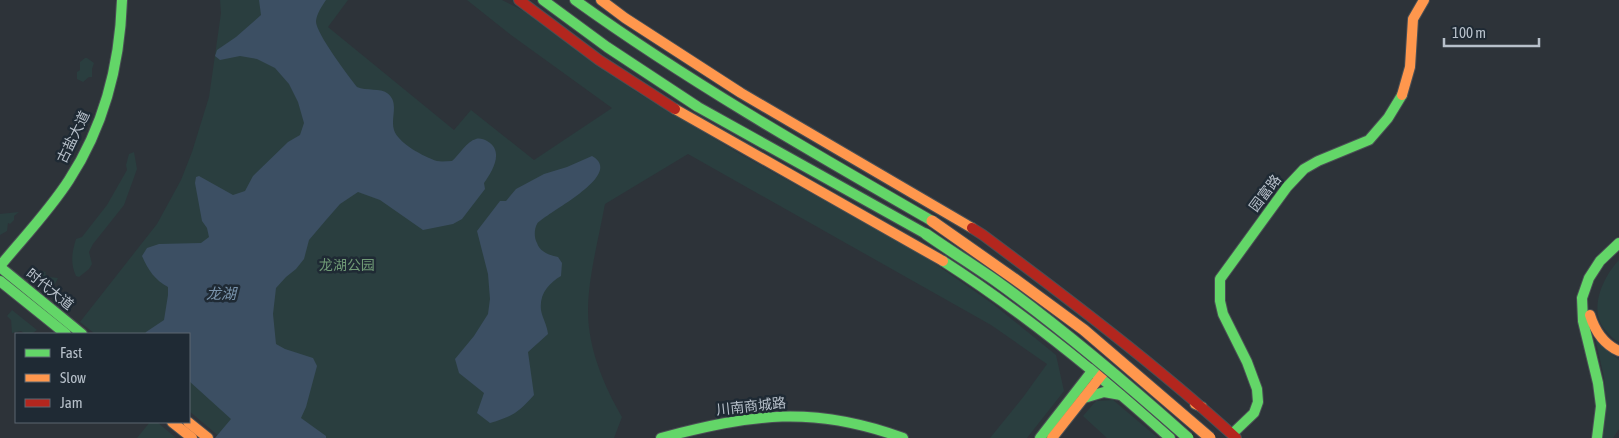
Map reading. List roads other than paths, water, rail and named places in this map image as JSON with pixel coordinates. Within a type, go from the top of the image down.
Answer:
[{"type":"main road","name":"古盐大道","points":[[0,266],[63,188],[91,140],[113,76],[122,20],[122,0]]},
{"type":"main road","points":[[519,0],[625,77],[693,120],[922,248],[1008,305],[1124,396],[1171,438]]},
{"type":"main road","points":[[543,0],[608,47],[698,106],[926,234],[995,280],[1133,389],[1188,438]]},
{"type":"main road","points":[[575,0],[616,31],[708,90],[932,221],[1002,269],[1066,316],[1142,378],[1210,438]]},
{"type":"main road","points":[[601,0],[741,93],[983,235],[1122,341],[1234,436]]},
{"type":"main road","name":"园富路","points":[[1234,436],[1255,411],[1258,397],[1254,377],[1246,356],[1232,334],[1222,312],[1220,279],[1287,187],[1304,169],[1318,161],[1369,140],[1388,118],[1399,102],[1405,87],[1410,67],[1413,19],[1424,0]]},
{"type":"main road","points":[[708,90],[807,133]]},
{"type":"main road","points":[[698,106],[766,161]]},
{"type":"main road","points":[[1597,438],[1601,406],[1583,321],[1582,298],[1589,278],[1600,260],[1619,243]]},
{"type":"main road","points":[[1619,252],[1600,272],[1589,301],[1592,326],[1600,338],[1619,351]]},
{"type":"main road","name":"时代大道","points":[[0,266],[81,333]]},
{"type":"main road","points":[[1008,305],[1013,309],[1027,310],[1038,302],[1043,289],[1038,276],[1033,272]]},
{"type":"main road","name":"时代大道","points":[[0,280],[65,333]]},
{"type":"main road","points":[[1040,438],[1081,393],[1122,341]]},
{"type":"main road","points":[[1052,438],[1081,393],[1081,375],[1074,356]]},
{"type":"main road","points":[[1081,393],[1094,394],[1104,392],[1124,396]]},
{"type":"main road","points":[[1171,438],[1166,425],[1166,418],[1169,412],[1181,403],[1188,402],[1198,406]]},
{"type":"main road","name":"川南商城路","points":[[661,438],[744,419],[770,416],[799,416],[851,423],[903,438]]},
{"type":"main road","points":[[174,423],[194,435],[208,438]]},
{"type":"main road","points":[[188,423],[194,435]]},
{"type":"water","name":"龙湖","points":[[259,0],[326,0],[316,21],[321,35],[357,87],[384,91],[391,97],[394,105],[394,130],[401,140],[412,149],[437,161],[452,161],[469,142],[477,139],[487,141],[492,145],[496,156],[493,168],[484,183],[485,189],[462,219],[453,224],[423,230],[380,200],[358,192],[340,204],[326,220],[309,240],[304,259],[276,288],[273,314],[276,344],[313,358],[317,366],[306,407],[301,418],[326,436],[326,438],[215,438],[231,419],[190,382],[190,333],[146,333],[164,320],[168,295],[168,287],[152,274],[142,256],[147,248],[159,244],[201,243],[209,237],[207,228],[202,221],[195,183],[196,177],[199,176],[233,195],[245,191],[253,176],[288,142],[300,135],[304,123],[298,102],[289,84],[275,68],[257,59],[240,56],[220,60],[215,56],[217,50],[236,37],[261,15]]},
{"type":"water","points":[[592,156],[600,164],[599,173],[592,183],[543,219],[535,228],[535,239],[540,249],[558,257],[562,263],[561,276],[543,294],[541,304],[548,334],[528,352],[534,395],[515,413],[490,423],[477,413],[484,393],[459,373],[455,359],[474,336],[488,314],[490,299],[488,274],[477,231],[500,201],[506,201],[516,189],[544,174],[567,167]]},
{"type":"park label","name":"龙湖公园","points":[[347,265]]}]
